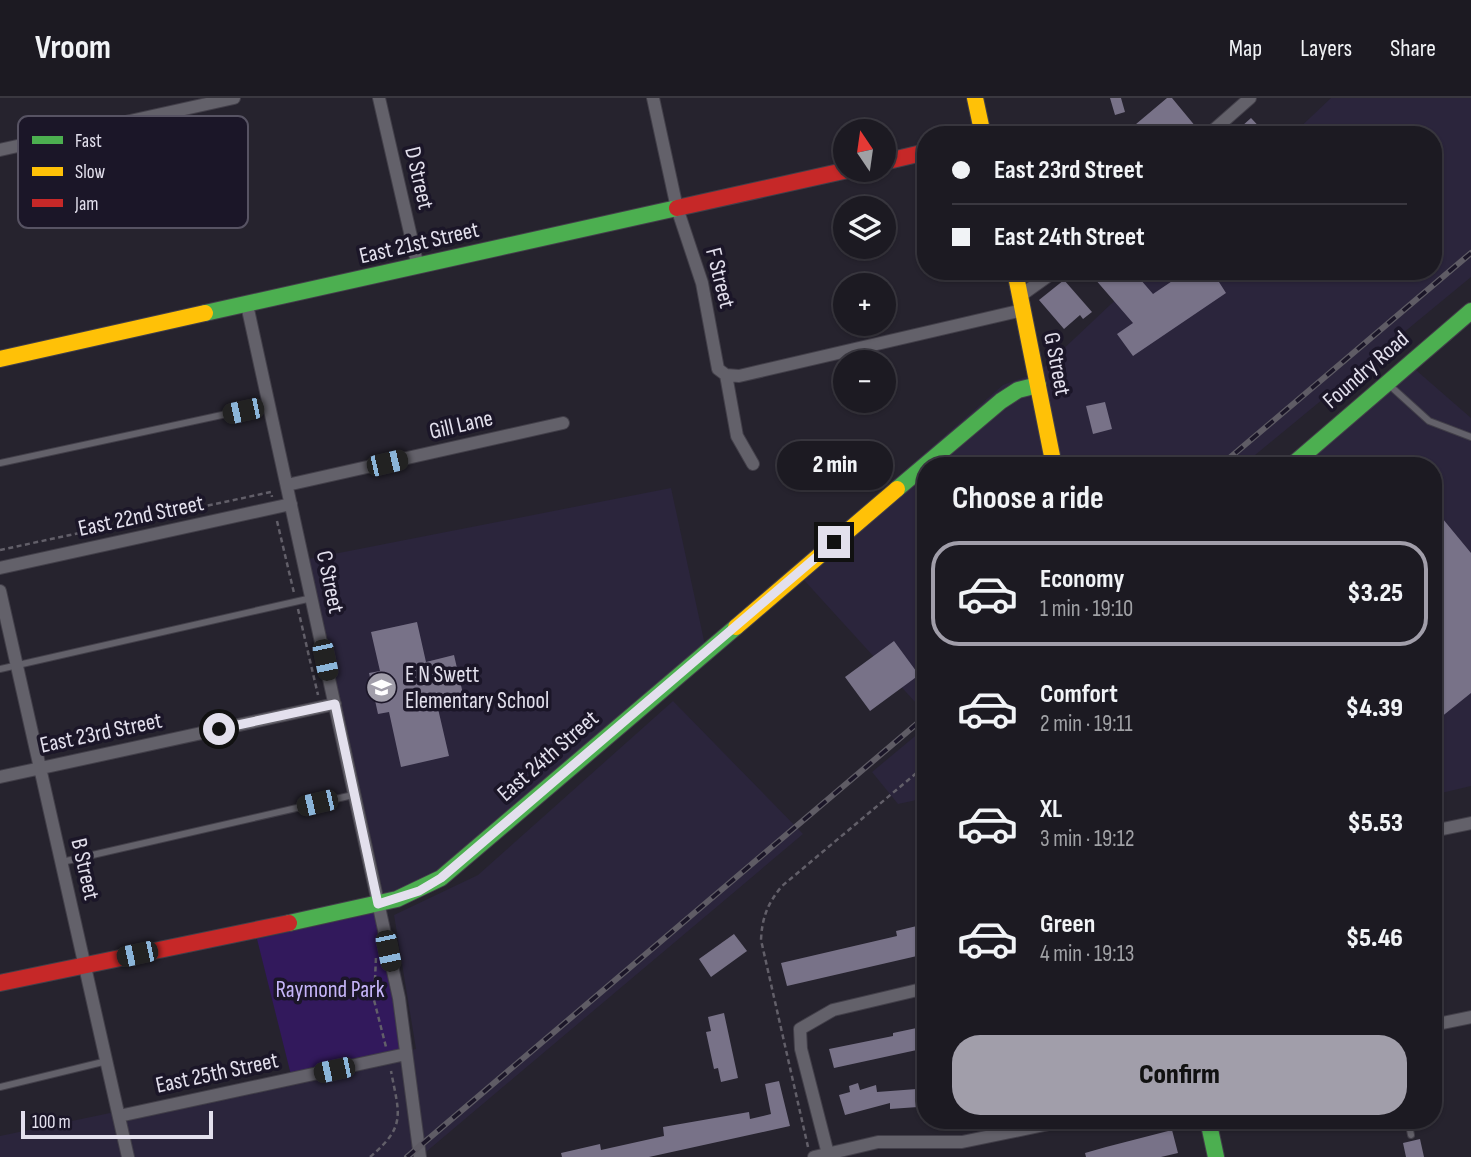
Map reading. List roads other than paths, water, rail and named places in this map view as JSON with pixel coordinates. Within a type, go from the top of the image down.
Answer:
[{"type":"street","points":[[153,116],[234,98]]},
{"type":"street","name":"D Street","points":[[379,98],[418,267]]},
{"type":"street","name":"F Street","points":[[653,98],[677,208],[702,283],[718,369],[726,375],[737,436],[753,464]]},
{"type":"street","points":[[975,98],[982,126]]},
{"type":"street","points":[[1218,126],[1250,98]]},
{"type":"street","points":[[0,150],[18,146]]},
{"type":"street","points":[[896,159],[917,154]]},
{"type":"street","name":"East 21st Street","points":[[0,359],[833,173]]},
{"type":"street","name":"G Street","points":[[1017,280],[1052,457]]},
{"type":"street","points":[[726,375],[739,376],[1021,303],[1045,280]]},
{"type":"street","name":"C Street","points":[[247,304],[312,598],[328,706],[354,794],[399,998],[420,1157]]},
{"type":"street","name":"Foundry Road","points":[[1301,457],[1471,311]]},
{"type":"street","name":"East 24th Street","points":[[935,457],[1001,401],[1018,390],[1038,385]]},
{"type":"street","name":"Gill Lane","points":[[287,485],[562,423]]},
{"type":"street","name":"East 24th Street","points":[[0,983],[378,904],[419,891],[441,878],[917,473]]},
{"type":"street","name":"East 22nd Street","points":[[0,568],[291,504]]},
{"type":"street","name":"B Street","points":[[0,591],[128,1157]]},
{"type":"street","name":"East 23rd Street","points":[[0,777],[328,706]]},
{"type":"street","points":[[1442,829],[1471,823]]},
{"type":"street","points":[[828,1154],[801,1049],[800,1029],[833,1010],[917,990]]},
{"type":"street","points":[[1442,1023],[1471,1017]]},
{"type":"street","name":"East 25th Street","points":[[119,1116],[406,1054]]},
{"type":"street","points":[[812,1157],[878,1142],[962,1142],[1025,1129]]},
{"type":"street","points":[[1210,1129],[1216,1157]]},
{"type":"lane","points":[[1386,382],[1429,421],[1471,437]]},
{"type":"lane","points":[[0,463],[270,405]]},
{"type":"lane","points":[[0,669],[312,598]]},
{"type":"lane","points":[[62,862],[354,794]]},
{"type":"lane","points":[[0,1087],[107,1061]]},
{"type":"lane","points":[[1410,1129],[1411,1135]]},
{"type":"railway","points":[[1442,278],[1471,253]]},
{"type":"railway","points":[[1231,457],[1439,280]]},
{"type":"railway","points":[[407,1157],[917,724]]},
{"type":"place","name":"E N Swett Elementary School","points":[[382,688]]},
{"type":"park label","name":"Raymond Park","points":[[330,990]]}]
